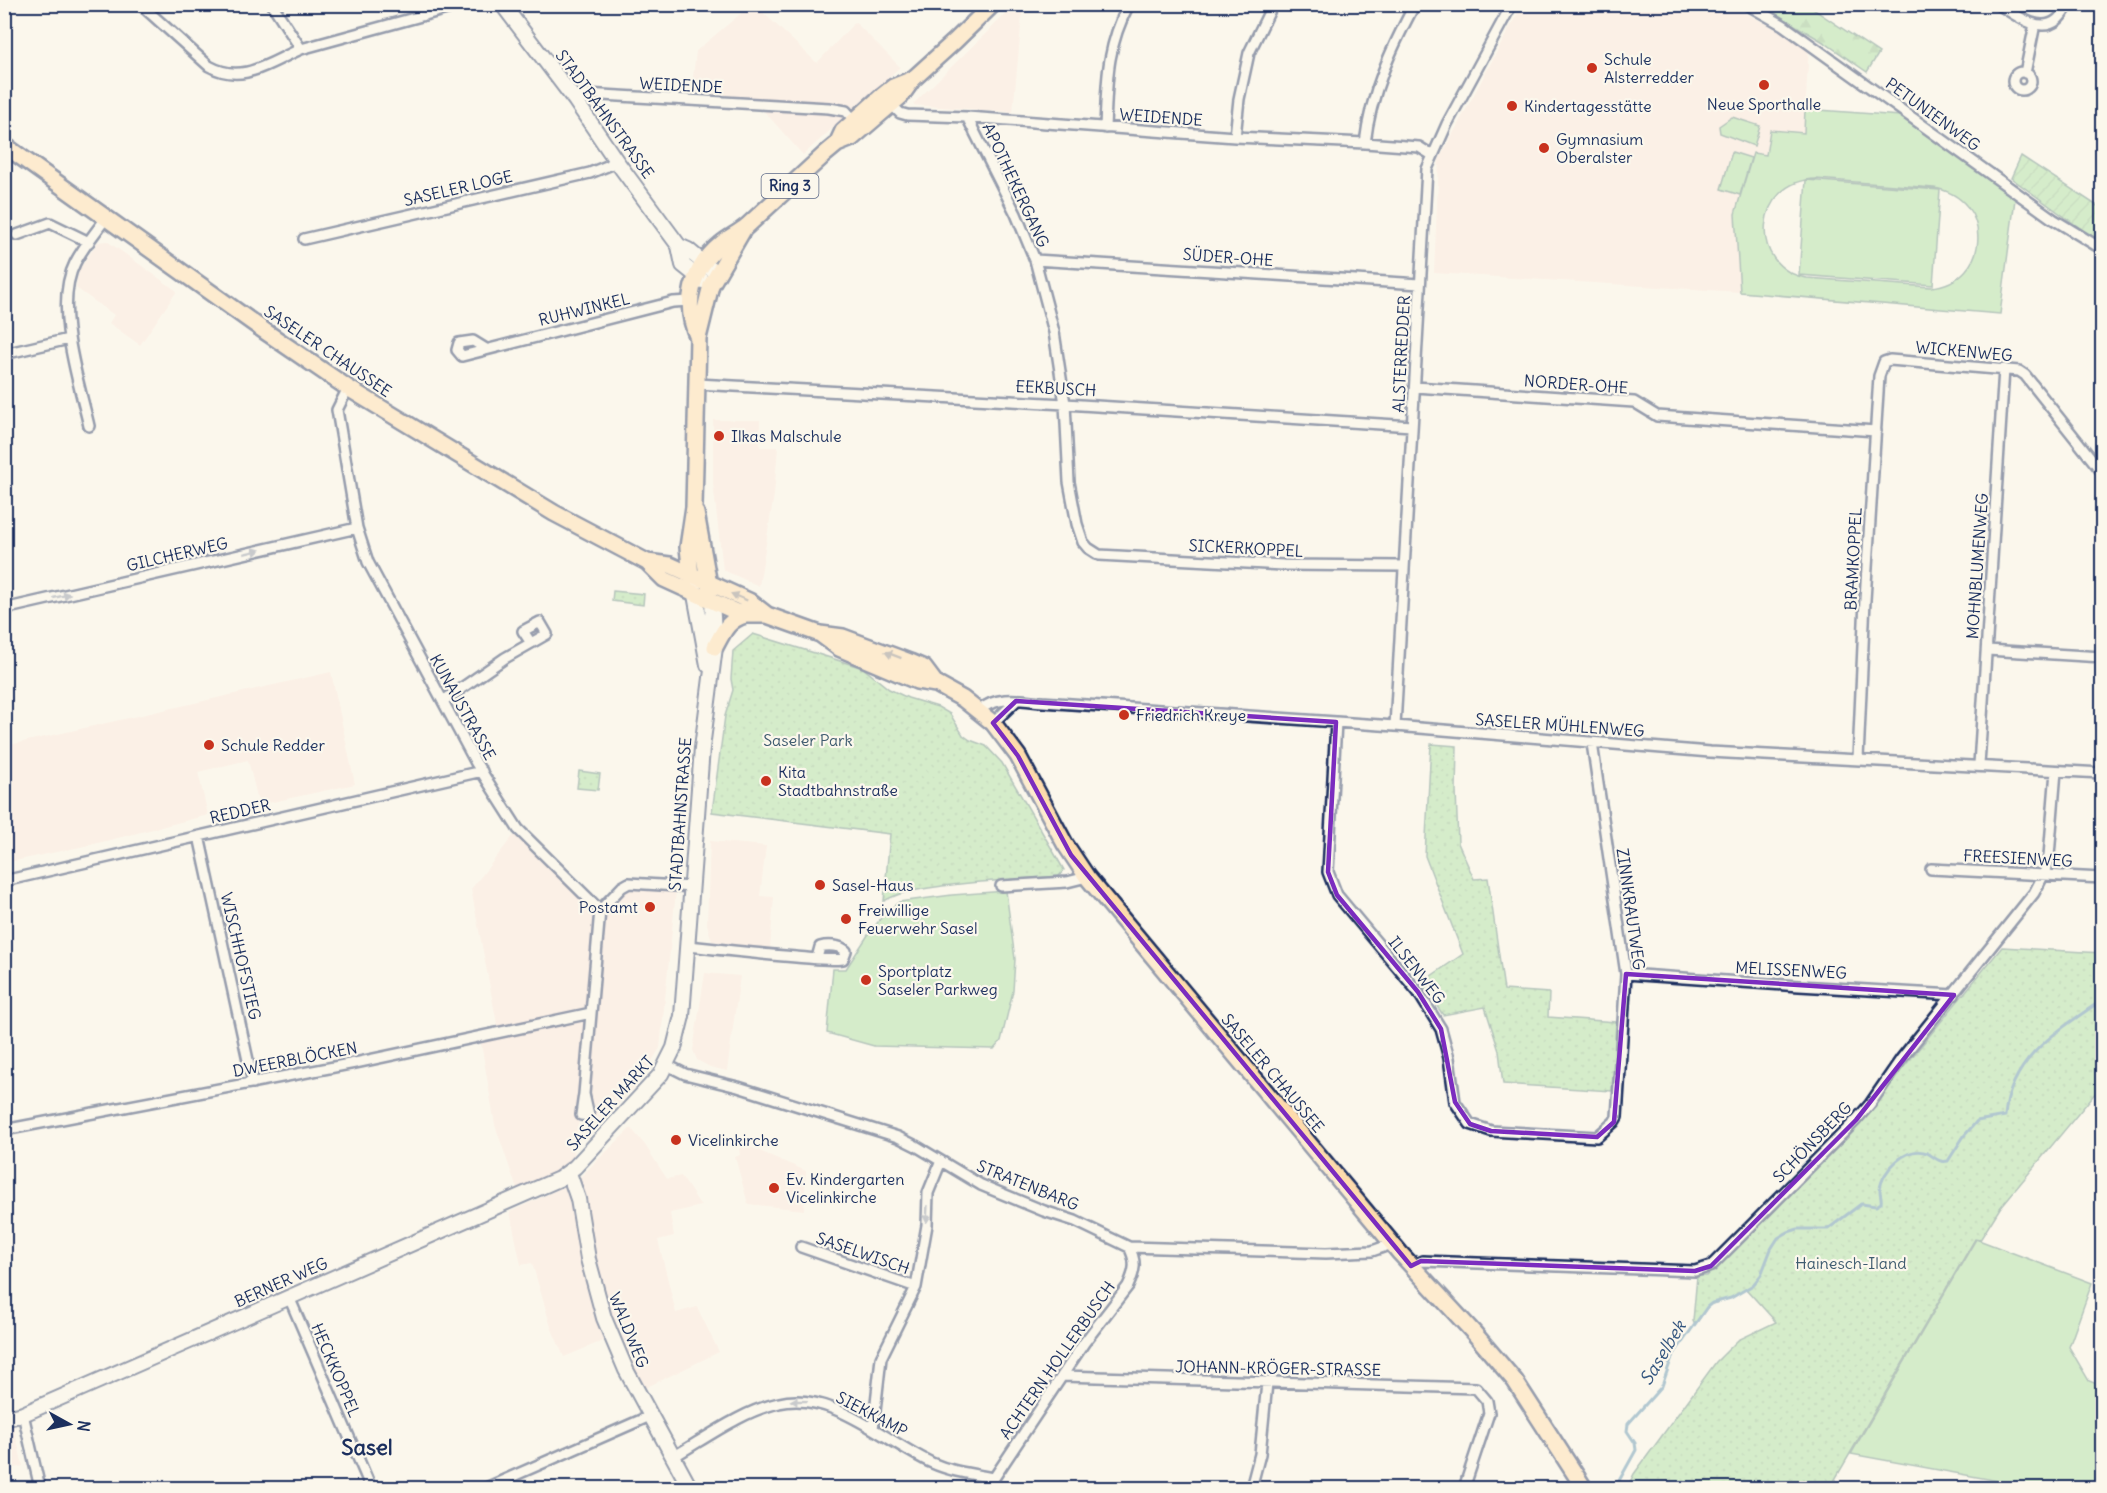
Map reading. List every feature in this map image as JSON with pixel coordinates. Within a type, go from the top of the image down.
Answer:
[{"type":"main road","name":"STADTBAHNSTRASSE","points":[[502,4],[575,100],[679,246],[683,265],[700,270],[714,280],[698,338],[694,507],[688,547],[694,594],[706,651],[709,685]]},
{"type":"main road","name":"Ring 3","points":[[700,270],[719,245],[744,228],[837,144],[852,138],[901,96],[913,79],[993,4]]},
{"type":"main road","name":"Ring 3","points":[[837,144],[843,131],[893,87],[913,79]]},
{"type":"main road","name":"SASELER CHAUSSEE","points":[[4,145],[348,388],[554,513],[647,562],[664,579],[746,615],[767,615]]},
{"type":"main road","name":"Ring 3","points":[[714,280],[744,228]]},
{"type":"main road","name":"STADTBAHNSTRASSE","points":[[698,338],[691,322],[690,301],[700,270]]},
{"type":"main road","name":"STADTBAHNSTRASSE","points":[[688,946],[702,748],[715,647],[712,602],[694,507]]},
{"type":"main road","name":"SASELER CHAUSSEE","points":[[647,562],[670,565],[749,601],[767,615],[820,634],[839,648],[917,681],[936,684],[963,699],[993,723],[1018,756],[1065,844],[1087,877],[1392,1244],[1515,1381],[1584,1488]]},
{"type":"main road","points":[[715,647],[731,622],[746,615]]},
{"type":"main road","name":"SASELER MARKT","points":[[569,1173],[650,1087],[667,1065],[682,1016],[688,946]]},
{"type":"main road","name":"BERNER WEG","points":[[4,1419],[23,1414],[569,1173]]},
{"type":"main road","name":"WALDWEG","points":[[569,1173],[578,1199],[588,1259],[604,1318],[618,1353],[690,1488]]},
{"type":"street","points":[[140,4],[209,66],[219,72],[241,74],[257,70],[301,49],[465,4]]},
{"type":"street","points":[[272,4],[301,49]]},
{"type":"street","points":[[1105,128],[1111,49],[1117,26],[1129,4]]},
{"type":"street","points":[[1235,137],[1239,99],[1249,53],[1274,4]]},
{"type":"street","points":[[1365,143],[1370,109],[1379,80],[1414,4]]},
{"type":"street","name":"ALSTERREDDER","points":[[1395,726],[1427,169],[1432,155],[1512,4]]},
{"type":"street","name":"PETUNIENWEG","points":[[1746,4],[1783,25],[2053,219],[2103,249]]},
{"type":"street","points":[[1998,4],[2035,24],[2046,25],[2053,22],[2069,4]]},
{"type":"street","points":[[2025,73],[2035,24]]},
{"type":"street","name":"WEIDENDE","points":[[575,100],[585,94],[829,108],[846,111],[855,121]]},
{"type":"street","name":"WEIDENDE","points":[[891,104],[900,113],[907,115],[1419,147],[1432,155]]},
{"type":"street","name":"APOTHEKERGANG","points":[[967,117],[1016,214],[1035,260],[1054,332],[1065,404],[1069,482],[1077,524],[1083,542],[1088,548]]},
{"type":"street","name":"SASELER LOGE","points":[[304,239],[590,172],[617,162]]},
{"type":"street","points":[[89,426],[69,339],[67,303],[74,265],[106,218]]},
{"type":"street","points":[[17,235],[50,224],[89,242]]},
{"type":"street","name":"SÜDER-OHE","points":[[1035,260],[1420,284]]},
{"type":"street","name":"RUHWINKEL","points":[[486,349],[673,302],[690,301]]},
{"type":"street","points":[[4,354],[69,339]]},
{"type":"street","name":"WICKENWEG","points":[[1884,362],[1890,360],[2019,371],[2025,375],[2103,472]]},
{"type":"street","name":"BRAMKOPPEL","points":[[1858,759],[1876,431],[1880,370],[1884,362]]},
{"type":"street","name":"MOHNBLUMENWEG","points":[[1979,765],[2004,369]]},
{"type":"street","name":"EEKBUSCH","points":[[697,384],[1412,426]]},
{"type":"street","name":"NORDER-OHE","points":[[1414,387],[1606,399],[1634,402],[1657,416],[1876,431]]},
{"type":"street","name":"KUNAUSTRASSE","points":[[348,388],[337,410],[357,528],[368,562],[482,771],[518,829],[600,910]]},
{"type":"street","name":"GILCHERWEG","points":[[4,609],[357,528]]},
{"type":"street","name":"SICKERKOPPEL","points":[[1088,548],[1099,555],[1234,563],[1404,566]]},
{"type":"street","points":[[443,701],[531,643]]},
{"type":"street","points":[[1987,650],[2103,657]]},
{"type":"street","points":[[993,723],[1016,701]]},
{"type":"street","name":"SASELER MÜHLENWEG","points":[[979,711],[991,702],[1016,701],[1395,726],[1710,752],[2103,773]]},
{"type":"street","name":"ILSENWEG","points":[[1336,722],[1328,872],[1337,895],[1418,992],[1441,1029],[1449,1058],[1455,1102],[1470,1124],[1491,1131],[1597,1137],[1617,1117]]},
{"type":"street","name":"ZINNKRAUTWEG","points":[[1593,742],[1626,974],[1617,1117]]},
{"type":"street","name":"REDDER","points":[[4,881],[482,771]]},
{"type":"street","name":"SCHÖNSBERG","points":[[1411,1266],[1422,1261],[1695,1271],[1708,1268],[1856,1120],[1870,1104],[1888,1075],[2028,903],[2044,874],[2050,844],[2055,771]]},
{"type":"street","name":"WISCHHOFSTIEG","points":[[199,836],[253,1083]]},
{"type":"street","name":"FREESIENWEG","points":[[1931,869],[2103,878]]},
{"type":"street","points":[[1001,886],[1067,882],[1087,877]]},
{"type":"street","points":[[600,910],[622,887],[629,883],[693,887]]},
{"type":"street","name":"SASELER MARKT","points":[[584,1094],[600,910]]},
{"type":"street","points":[[688,946],[817,958]]},
{"type":"street","name":"MELISSENWEG","points":[[1626,974],[1954,994]]},
{"type":"street","name":"DWEERBLÖCKEN","points":[[4,1130],[505,1033],[591,1013]]},
{"type":"street","name":"STRATENBARG","points":[[667,1065],[685,1074],[738,1087],[898,1137],[981,1185],[1044,1211],[1076,1221],[1129,1247],[1326,1253],[1372,1251],[1392,1244]]},
{"type":"street","points":[[873,1429],[881,1359],[916,1287],[927,1225],[928,1193],[941,1161]]},
{"type":"street","name":"SASELWISCH","points":[[801,1247],[916,1287]]},
{"type":"street","name":"ACHTERN HOLLERBUSCH","points":[[993,1483],[1062,1376],[1128,1286],[1135,1271],[1134,1257],[1129,1247]]},
{"type":"street","name":"HECKKOPPEL","points":[[288,1297],[371,1488]]},
{"type":"street","name":"JOHANN-KRÖGER-STRASSE","points":[[1062,1376],[1470,1387],[1480,1390],[1487,1401],[1489,1413],[1464,1488]]},
{"type":"street","points":[[1251,1488],[1260,1454],[1267,1383]]},
{"type":"street","name":"SIEKKAMP","points":[[673,1456],[766,1406],[780,1402],[805,1400],[820,1403],[873,1429],[930,1462],[993,1483]]},
{"type":"street","points":[[23,1414],[40,1488]]},
{"type":"street","points":[[486,1488],[650,1416]]},
{"type":"highlighted area","points":[[1016,701],[1336,722],[1328,872],[1337,895],[1418,992],[1441,1029],[1455,1102],[1470,1124],[1491,1131],[1597,1137],[1614,1122],[1626,974],[1954,995],[1856,1120],[1711,1266],[1695,1271],[1421,1261],[1411,1266],[1071,855],[1018,756],[993,723]]},
{"type":"shaded area","points":[[751,5],[755,5],[817,63],[855,22],[900,67],[803,155],[754,100],[691,95],[696,51]]},
{"type":"shaded area","points":[[1015,5],[1023,5],[1013,112],[912,105]]},
{"type":"shaded area","name":"Gymnasium Oberalster","points":[[1522,5],[1729,5],[1809,46],[1804,133],[1766,156],[1753,154],[1735,214],[1740,292],[1434,273],[1439,160]]},
{"type":"shaded area","points":[[107,241],[177,291],[140,345],[109,323],[114,315],[76,288],[79,270],[98,242]]},
{"type":"shaded area","points":[[713,420],[760,420],[760,447],[778,447],[774,495],[759,586],[723,570],[713,483]]},
{"type":"shaded area","name":"Schule Redder","points":[[331,672],[355,784],[259,805],[248,760],[198,772],[208,815],[94,844],[5,863],[5,746]]},
{"type":"shaded area","points":[[514,835],[596,912],[588,1011],[498,1029],[471,889]]},
{"type":"shaded area","points":[[710,841],[766,846],[760,896],[774,897],[770,949],[712,941],[707,924]]},
{"type":"shaded area","points":[[635,887],[676,891],[660,1048],[637,1085],[582,1141],[602,913],[616,896]]},
{"type":"shaded area","points":[[705,973],[740,976],[727,1071],[710,1067],[697,1060],[693,1050]]},
{"type":"shaded area","points":[[588,1016],[580,1113],[572,1166],[519,1195],[495,1125],[481,1043]]},
{"type":"shaded area","points":[[631,1128],[667,1179],[681,1176],[701,1206],[670,1213],[674,1236],[658,1240],[676,1313],[697,1307],[719,1352],[643,1389],[619,1339],[598,1275],[580,1177]]},
{"type":"shaded area","name":"Ev. Kindergarten Vicelinkirche","points":[[748,1146],[806,1171],[804,1210],[748,1204],[735,1157],[740,1155],[739,1149]]},
{"type":"shaded area","points":[[566,1186],[584,1276],[605,1340],[564,1357],[551,1327],[532,1263],[521,1265],[510,1212]]},
{"type":"shaded area","points":[[13,1424],[23,1466],[5,1470],[5,1426]]},
{"type":"green space","points":[[1761,5],[1807,5],[1879,53],[1867,72],[1825,43]]},
{"type":"green space","points":[[1805,109],[1901,116],[2015,199],[2000,314],[1740,292],[1735,214],[1753,153],[1766,155],[1770,130],[1804,133]],"holes":[[[1816,179],[1934,188],[1954,195],[1967,207],[1976,222],[1978,239],[1975,256],[1966,270],[1951,281],[1931,287],[1807,278],[1787,271],[1774,258],[1767,243],[1765,225],[1770,208],[1780,193],[1795,183]]]},
{"type":"green space","points":[[1732,117],[1760,126],[1754,146],[1720,133],[1719,126]]},
{"type":"green space","points":[[1732,152],[1751,158],[1740,195],[1721,189]]},
{"type":"green space","points":[[2021,156],[2102,209],[2102,244],[2011,178]]},
{"type":"green space","points":[[1806,180],[1940,190],[1933,285],[1799,275]]},
{"type":"green space","points":[[613,591],[644,594],[643,605],[612,601]]},
{"type":"green space","name":"Saseler Park","points":[[753,634],[863,668],[889,689],[908,698],[938,707],[950,714],[963,735],[986,746],[1002,763],[1064,870],[1059,876],[920,889],[884,901],[890,834],[712,812],[725,716],[733,690],[731,679],[733,651]]},
{"type":"green space","points":[[1431,744],[1457,746],[1458,843],[1474,879],[1488,878],[1504,990],[1549,993],[1548,1017],[1616,1022],[1612,1091],[1503,1084],[1499,1051],[1485,1007],[1443,1015],[1421,983],[1463,954],[1425,856]]},
{"type":"green space","points":[[579,771],[600,774],[598,790],[577,788]]},
{"type":"green space","points":[[1006,891],[1015,959],[1013,991],[1001,1041],[994,1049],[874,1046],[827,1033],[833,969],[846,969],[885,913],[899,902]]},
{"type":"green space","name":"Hainesch-Iland","points":[[2002,947],[2102,953],[2102,1085],[2000,1208],[1980,1240],[1975,1239],[1830,1488],[1627,1488],[1634,1474],[1716,1362],[1738,1340],[1776,1322],[1746,1289],[1731,1298],[1709,1305],[1695,1325],[1693,1321],[1697,1276],[1707,1276],[1881,1095]]},
{"type":"green space","points":[[1976,1239],[2092,1283],[2069,1347],[2089,1381],[2102,1386],[2102,1488],[2037,1488],[1851,1454]]},
{"type":"waterway","name":"Saselbek","points":[[1615,1488],[1636,1450],[1635,1443],[1627,1431],[1628,1424],[1662,1386],[1672,1357],[1707,1307],[1712,1303],[1731,1298],[1753,1285],[1761,1275],[1778,1238],[1788,1232],[1798,1229],[1828,1229],[1861,1204],[1876,1206],[1881,1203],[1881,1183],[1890,1168],[1904,1156],[1919,1152],[1948,1161],[1977,1121],[2005,1116],[2016,1078],[2039,1048],[2102,1000]]},
{"type":"place","name":"Schule Alsterredder","points":[[1592,68]]},
{"type":"place","name":"Neue Sporthalle","points":[[1764,85]]},
{"type":"place","name":"Kindertagesstätte","points":[[1512,106]]},
{"type":"place","name":"Gymnasium Oberalster","points":[[1544,148]]},
{"type":"place","name":"Ilkas Malschule","points":[[719,436]]},
{"type":"place","name":"Friedrich Kreye","points":[[1124,715]]},
{"type":"place","name":"Schule Redder","points":[[209,745]]},
{"type":"place","name":"Kita Stadtbahnstraße","points":[[766,781]]},
{"type":"place","name":"Sasel-Haus","points":[[820,885]]},
{"type":"place","name":"Postamt","points":[[650,907]]},
{"type":"place","name":"Freiwillige Feuerwehr Sasel","points":[[846,919]]},
{"type":"place","name":"Sportplatz Saseler Parkweg","points":[[866,980]]},
{"type":"place","name":"Vicelinkirche","points":[[676,1140]]},
{"type":"place","name":"Ev. Kindergarten Vicelinkirche","points":[[774,1188]]},
{"type":"district","name":"Sasel","points":[[367,1447]]}]
